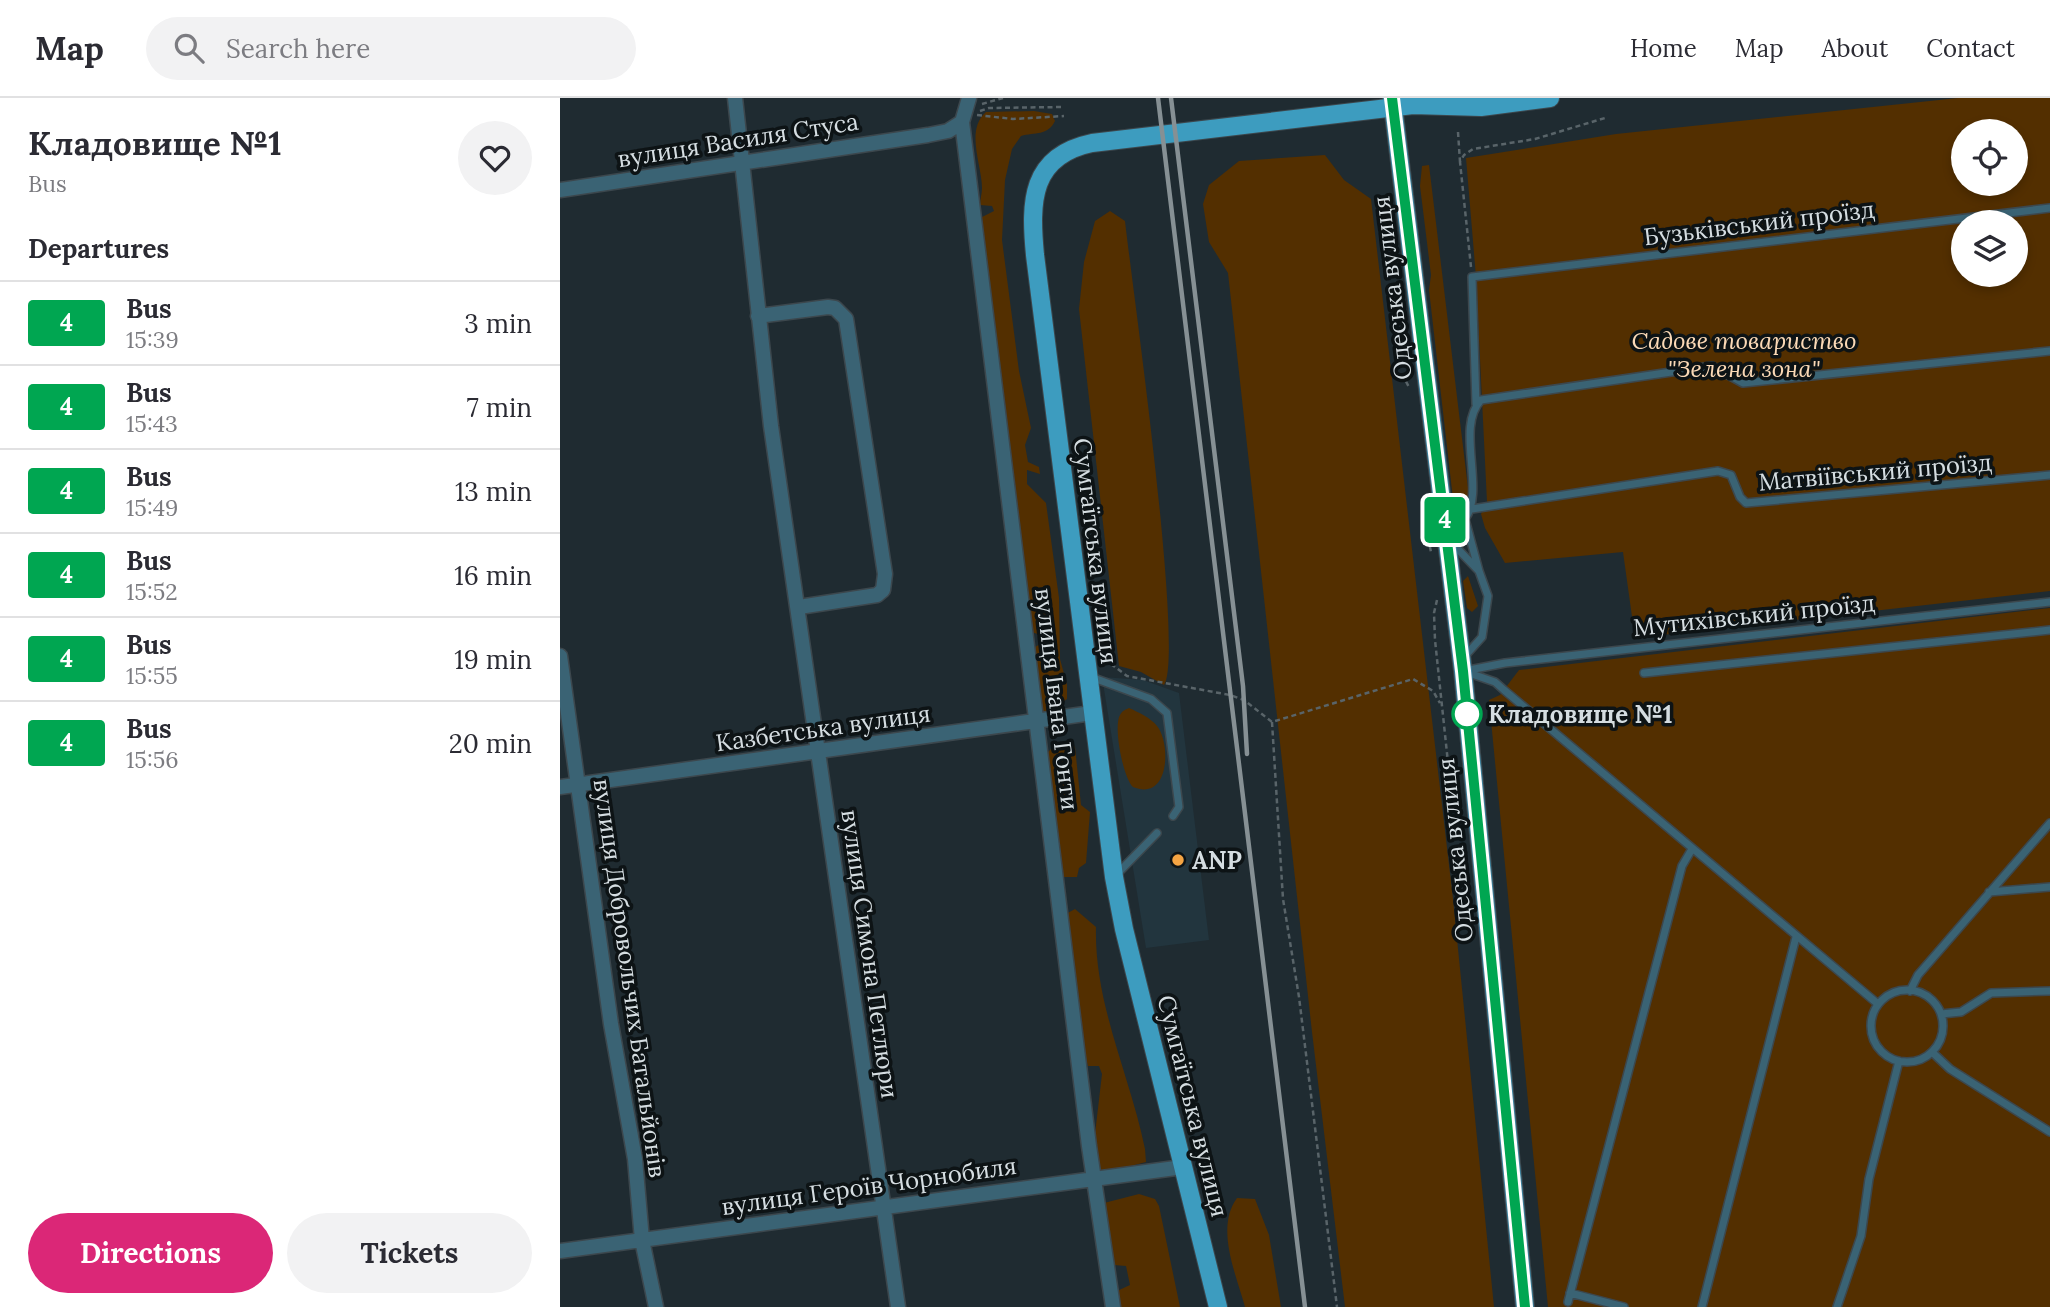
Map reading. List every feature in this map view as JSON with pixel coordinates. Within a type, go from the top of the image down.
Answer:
[{"type":"main road","name":"Сумгаїтська вулиця","points":[[1413,104],[1433,98]]},
{"type":"main road","name":"Сумгаїтська вулиця","points":[[1217,1307],[1124,929],[1114,877],[1035,254],[1032,205],[1041,178],[1051,163],[1064,153],[1092,143],[1392,103],[1481,107],[1550,98]]},
{"type":"main road","name":"Одеська вулиця","points":[[1392,103],[1463,665],[1525,1307]]},
{"type":"street","name":"вулиця Симона Петлюри","points":[[734,98],[771,426],[898,1307]]},
{"type":"street","name":"вулиця Василя Стуса","points":[[560,190],[939,133],[968,111]]},
{"type":"street","name":"вулиця Івана Гонти","points":[[968,111],[1036,722],[1094,1180],[1113,1307]]},
{"type":"street","points":[[758,316],[828,307],[835,308],[846,319],[883,561],[886,583],[877,595],[799,607]]},
{"type":"street","name":"вулиця Добровольчих Батальйонів","points":[[560,656],[611,1024],[637,1170],[642,1240],[656,1307]]},
{"type":"street","name":"Казбетська вулиця","points":[[560,787],[1092,713]]},
{"type":"street","name":"вулиця Героїв Чорнобиля","points":[[560,1251],[1183,1167]]},
{"type":"lane","name":"Бузьківський проїзд","points":[[1472,277],[2050,208]]},
{"type":"lane","points":[[1472,277],[1478,402],[1471,434],[1472,509],[1465,519],[1488,596],[1482,637],[1463,665],[1495,682],[1878,1004]]},
{"type":"lane","points":[[1478,402],[1712,366],[1743,383],[2050,351]]},
{"type":"lane","name":"Матвіївський проїзд","points":[[1472,509],[1718,471],[1731,475],[1740,497],[1746,503],[2050,475]]},
{"type":"lane","points":[[1447,537],[1479,571]]},
{"type":"lane","name":"Мутихівський проїзд","points":[[1463,665],[2050,602]]},
{"type":"lane","points":[[1644,673],[2050,630]]},
{"type":"lane","points":[[1087,675],[1152,699],[1167,713],[1179,807],[1173,816]]},
{"type":"lane","points":[[1910,990],[1919,975],[2050,823]]},
{"type":"lane","points":[[1114,877],[1157,833]]},
{"type":"lane","points":[[1568,1302],[1682,866],[1692,849]]},
{"type":"lane","points":[[1989,892],[2050,887]]},
{"type":"lane","points":[[1702,1307],[1796,937]]},
{"type":"lane","points":[[1910,990],[1929,998],[1941,1014],[1942,1034],[1932,1052],[1914,1062],[1899,1061],[1885,1055],[1873,1039],[1871,1018],[1878,1004],[1890,995],[1910,990]]},
{"type":"lane","points":[[1941,1014],[1961,1012],[1991,993],[2050,991]]},
{"type":"lane","points":[[1932,1052],[1950,1069],[2050,1132]]},
{"type":"lane","points":[[1836,1307],[1861,1236],[1869,1179],[1899,1061]]},
{"type":"lane","points":[[1570,1293],[1624,1307]]},
{"type":"path","points":[[968,111],[1003,98]]},
{"type":"path","points":[[989,108],[1063,107]]},
{"type":"path","points":[[968,111],[1013,119],[1064,116]]},
{"type":"path","points":[[1461,163],[1464,155],[1473,149],[1535,139],[1605,118]]},
{"type":"path","points":[[1458,132],[1472,277]]},
{"type":"path","points":[[1402,374],[1410,386],[1412,399]]},
{"type":"path","points":[[1424,490],[1423,514],[1432,558]]},
{"type":"path","points":[[1438,596],[1434,613],[1435,640],[1448,772]]},
{"type":"path","points":[[1111,664],[1126,676],[1230,695],[1244,700],[1272,722]]},
{"type":"path","points":[[1272,722],[1413,679],[1433,691],[1443,708]]},
{"type":"path","points":[[1272,722],[1283,899],[1300,997],[1336,1307]]},
{"type":"shaded area","points":[[1102,677],[1143,680],[1179,693],[1209,940],[1146,948]]},
{"type":"green space","name":"Садове товариство \"Зелена зона\"","points":[[1958,98],[2050,98],[2050,591],[1635,638],[1623,552],[1505,563],[1485,528],[1481,514],[1487,502],[1476,277],[1466,158],[1616,134]]},
{"type":"green space","points":[[1034,111],[1052,114],[1055,121],[1045,131],[1021,136],[1012,149],[1005,180],[1002,240],[1019,371],[1031,428],[1025,445],[1028,462],[1039,467],[1040,474],[1027,470],[1027,484],[1046,503],[1059,598],[1060,659],[1067,685],[1067,699],[1047,713],[1039,711],[1033,648],[1044,642],[1044,636],[1028,631],[987,295],[982,217],[994,211],[992,206],[980,205],[982,188],[976,148],[977,128],[986,112]]},
{"type":"green space","points":[[1325,155],[1344,180],[1371,199],[1453,899],[1494,1307],[1345,1307],[1228,273],[1209,242],[1203,204],[1209,185],[1239,161]]},
{"type":"green space","points":[[1429,165],[1469,496],[1462,511],[1453,499],[1429,290],[1431,275],[1420,186],[1422,166]]},
{"type":"green space","points":[[1110,211],[1125,221],[1155,465],[1168,608],[1169,659],[1164,685],[1141,672],[1119,666],[1079,309],[1084,262],[1095,221]]},
{"type":"green space","points":[[1468,576],[1478,606],[1472,612],[1467,608],[1463,581]]},
{"type":"green space","name":"Кладовище №1","points":[[2050,608],[2050,1307],[1548,1307],[1489,700],[1500,695],[1519,670]]},
{"type":"green space","points":[[1129,708],[1154,723],[1162,734],[1165,757],[1161,779],[1154,786],[1145,789],[1133,787],[1129,782],[1120,752],[1118,721],[1122,712]]},
{"type":"green space","points":[[1070,743],[1075,747],[1081,805],[1090,812],[1086,863],[1079,868],[1077,877],[1062,877],[1046,754],[1055,745]]},
{"type":"green space","points":[[1075,909],[1096,927],[1097,956],[1107,1012],[1145,1149],[1146,1162],[1108,1172],[1096,1169],[1095,1134],[1102,1074],[1099,1066],[1088,1066],[1083,1048],[1064,915]]},
{"type":"green space","points":[[1139,1194],[1155,1199],[1159,1206],[1180,1307],[1118,1307],[1117,1291],[1130,1285],[1126,1266],[1114,1265],[1104,1203]]},
{"type":"green space","points":[[1237,1198],[1255,1199],[1269,1235],[1281,1307],[1245,1307],[1227,1237],[1231,1210]]},
{"type":"railway","points":[[1158,98],[1305,1307]]},
{"type":"railway","points":[[1171,98],[1243,686],[1247,754]]},
{"type":"bus line","name":"4","points":[[1392,98],[1463,671],[1525,1307]]},
{"type":"place","name":"Кладовище №1","points":[[1467,714]]},
{"type":"place","name":"ANP","points":[[1178,860]]}]
